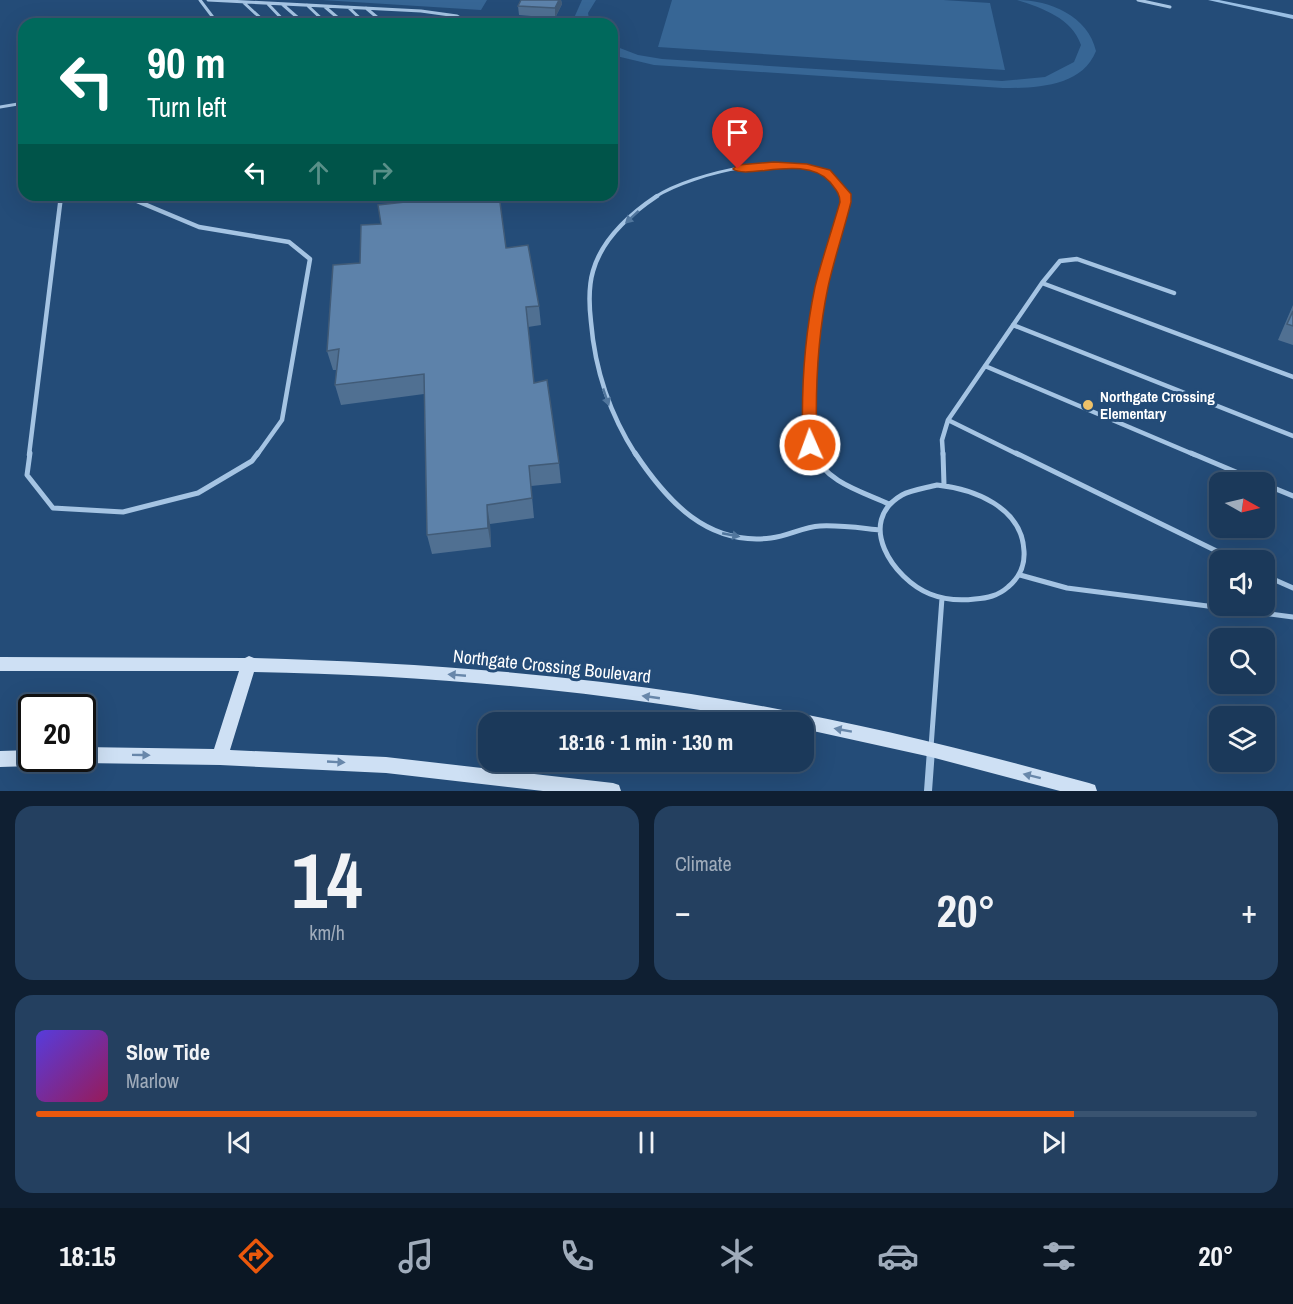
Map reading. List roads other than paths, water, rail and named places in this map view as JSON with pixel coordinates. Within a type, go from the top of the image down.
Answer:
[{"type":"main road","name":"Northgate Crossing Boulevard","points":[[0,664],[249,663],[449,674],[580,687],[712,705],[858,732],[1089,791]]},
{"type":"main road","points":[[220,757],[249,663]]},
{"type":"main road","points":[[96,755],[220,757],[386,765],[613,791]]},
{"type":"main road","points":[[0,759],[18,758]]},
{"type":"street","points":[[928,791],[931,750]]},
{"type":"lane","points":[[200,0],[214,18]]},
{"type":"lane","points":[[208,0],[421,11],[460,18]]},
{"type":"lane","points":[[1138,0],[1170,7]]},
{"type":"lane","points":[[243,2],[260,18]]},
{"type":"lane","points":[[267,3],[281,18]]},
{"type":"lane","points":[[282,4],[298,18]]},
{"type":"lane","points":[[307,5],[321,18]]},
{"type":"lane","points":[[324,6],[338,18]]},
{"type":"lane","points":[[348,7],[360,18]]},
{"type":"lane","points":[[366,8],[378,18]]},
{"type":"lane","points":[[0,107],[18,104]]},
{"type":"lane","points":[[880,530],[832,525],[810,527],[785,536],[759,540],[724,534],[697,524],[672,505],[614,420],[598,373],[593,340],[589,301],[595,265],[609,240],[633,215],[660,195],[680,185],[760,165],[789,164],[807,167],[826,172],[838,184],[845,194],[846,202],[821,288],[808,401],[810,445],[818,464],[889,504]]},
{"type":"lane","points":[[60,201],[27,475],[53,508],[123,512],[198,494],[252,461],[282,420],[310,258],[289,242],[199,227],[137,201]]},
{"type":"lane","points":[[944,485],[942,440],[948,420],[1042,283],[1060,261],[1077,260],[1174,292]]},
{"type":"lane","points":[[1042,283],[1293,377]]},
{"type":"lane","points":[[1013,325],[1293,436]]},
{"type":"lane","points":[[985,366],[1235,472]]},
{"type":"lane","points":[[948,420],[1214,550]]},
{"type":"lane","points":[[944,485],[982,496],[1002,509],[1016,525],[1024,545],[1025,564],[1016,581],[1001,594],[979,601],[954,601],[928,593],[906,580],[890,563],[880,544],[879,525],[885,508],[889,504],[898,496],[916,487],[944,485]]},
{"type":"lane","points":[[1275,489],[1293,496]]},
{"type":"lane","points":[[1020,574],[1067,588],[1293,617]]},
{"type":"lane","points":[[1275,579],[1293,588]]},
{"type":"lane","points":[[931,750],[942,598]]},
{"type":"waterway","points":[[1211,0],[1293,17]]},
{"type":"place","name":"Northgate Crossing Elementary","points":[[1088,405]]}]
